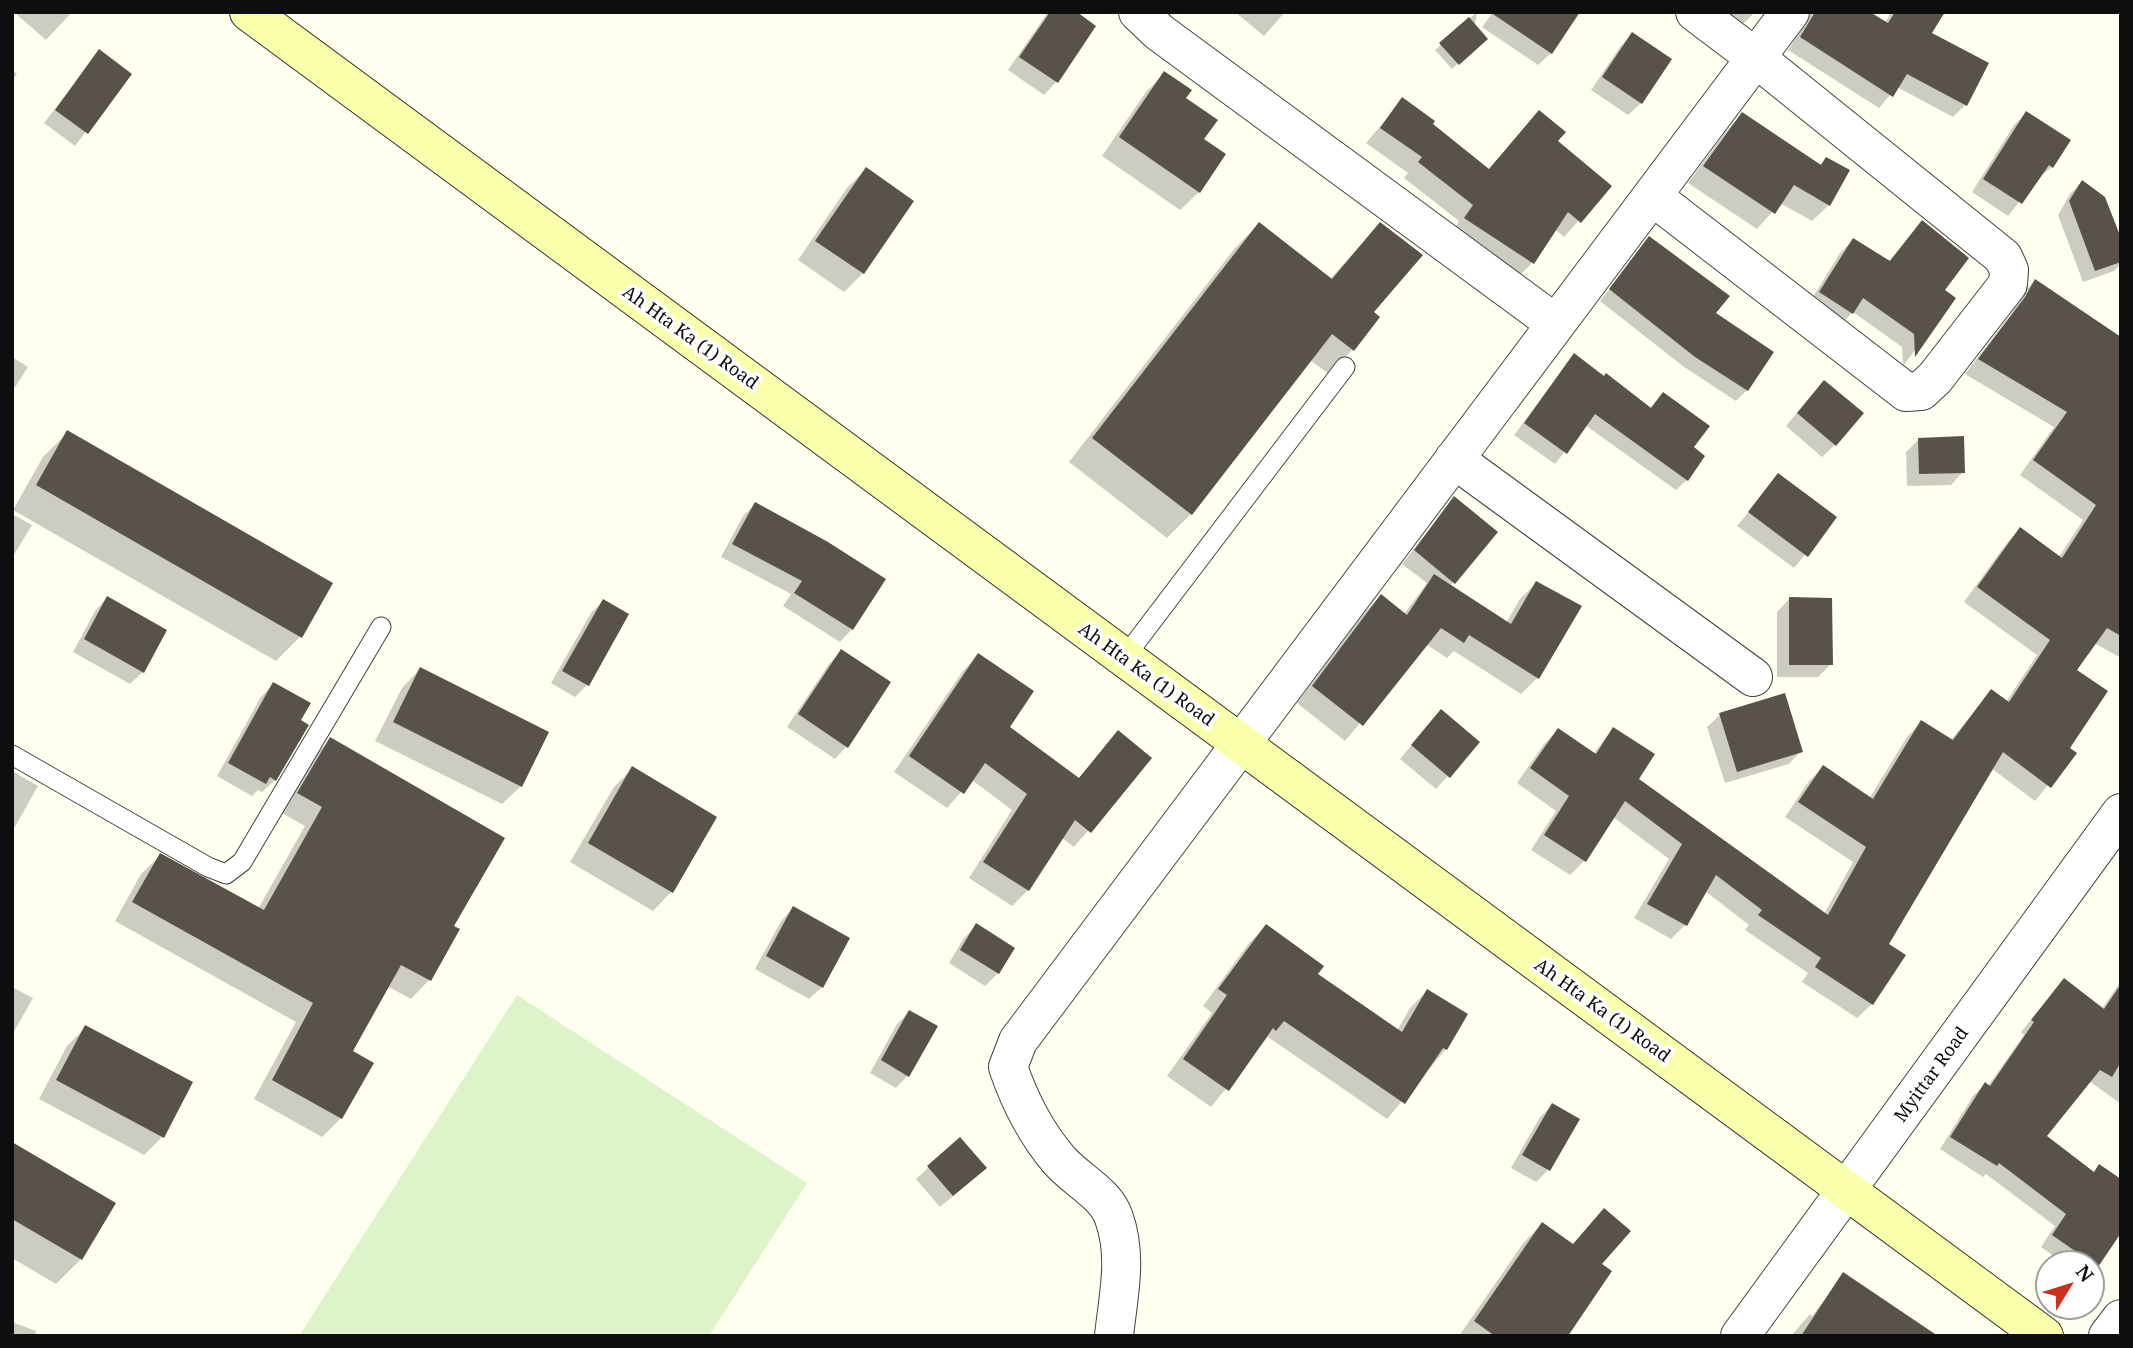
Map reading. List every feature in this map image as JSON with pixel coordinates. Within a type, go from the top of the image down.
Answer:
[{"type":"street","name":"Ah Hta Ka (1) Road","points":[[249,12],[1241,746],[2045,1336]]},
{"type":"street","points":[[1138,12],[1159,32],[1556,324]]},
{"type":"street","points":[[1652,196],[1906,392],[1920,391],[1935,378],[2008,284],[2009,270],[2003,257],[1695,12]]},
{"type":"street","points":[[1114,1336],[1123,1261],[1115,1220],[1109,1205],[1061,1162],[1034,1127],[1019,1099],[1008,1067],[1018,1041],[1790,12]]},
{"type":"street","points":[[1454,459],[1753,677]]},
{"type":"street","name":"Myittar Road","points":[[1740,1336],[2121,813]]},
{"type":"street","points":[[2108,1336],[2121,1318]]},
{"type":"lane","points":[[1124,659],[1345,367]]},
{"type":"lane","points":[[12,755],[208,867],[226,874],[242,862],[381,627]]},
{"type":"green space","points":[[517,995],[807,1183],[709,1336],[299,1336]]},
{"type":"building","points":[[1050,12],[1077,12],[1096,26],[1058,83],[1019,57]]},
{"type":"building","points":[[1490,12],[1580,12],[1552,54]]},
{"type":"building","points":[[1815,12],[1870,12],[1888,23],[1895,12],[1945,12],[1932,33],[1989,63],[1967,106],[1907,74],[1893,97],[1800,37]]},
{"type":"building","points":[[1469,17],[1488,39],[1459,65],[1439,43]]},
{"type":"building","points":[[1632,32],[1672,59],[1642,104],[1602,77]]},
{"type":"building","points":[[99,49],[132,74],[88,134],[55,110]]},
{"type":"building","points":[[1164,71],[1192,90],[1186,98],[1218,120],[1204,139],[1226,154],[1200,193],[1119,137]]},
{"type":"building","points":[[1402,97],[1435,121],[1433,124],[1489,169],[1539,110],[1566,132],[1558,141],[1612,186],[1581,223],[1568,212],[1534,264],[1464,218],[1473,205],[1418,162],[1422,157],[1380,128]]},
{"type":"building","points":[[2026,111],[2071,140],[2053,168],[2049,165],[2022,204],[1983,179]]},
{"type":"building","points":[[1742,112],[1821,165],[1826,157],[1850,170],[1830,206],[1794,185],[1775,214],[1703,166]]},
{"type":"building","points":[[866,167],[914,201],[864,274],[815,241]]},
{"type":"building","points":[[2082,180],[2105,197],[2121,238],[2121,262],[2095,271],[2069,201]]},
{"type":"building","points":[[1922,220],[1969,258],[1945,290],[1956,298],[1915,357],[1914,334],[1863,298],[1853,314],[1819,292],[1853,238],[1890,261]]},
{"type":"building","points":[[1259,222],[1332,279],[1380,222],[1423,255],[1374,312],[1380,317],[1354,351],[1332,334],[1192,515],[1092,438]]},
{"type":"building","points":[[1649,236],[1730,296],[1716,313],[1774,352],[1748,391],[1695,357],[1609,289]]},
{"type":"building","points":[[2035,279],[2121,337],[2121,636],[2107,628],[2077,670],[2108,691],[2070,748],[2077,753],[2051,788],[2003,752],[1889,944],[1906,955],[1873,1005],[1815,967],[1821,958],[1758,915],[1762,910],[1716,875],[1687,926],[1647,904],[1682,844],[1625,801],[1586,862],[1544,835],[1569,796],[1530,768],[1558,728],[1596,754],[1613,727],[1655,754],[1639,779],[1828,915],[1866,847],[1798,802],[1823,765],[1873,799],[1921,720],[1953,740],[1991,689],[2009,702],[2050,640],[1977,587],[2020,527],[2062,558],[2096,505],[2033,460],[2067,412],[1978,359],[2025,297]]},
{"type":"building","points":[[1574,353],[1604,376],[1606,373],[1651,408],[1663,392],[1710,426],[1694,447],[1705,456],[1688,481],[1595,414],[1567,454],[1524,423]]},
{"type":"building","points":[[1824,380],[1864,413],[1836,446],[1797,413]]},
{"type":"building","points":[[67,430],[333,583],[302,638],[36,485]]},
{"type":"building","points":[[1964,436],[1965,473],[1919,474],[1918,438]]},
{"type":"building","points":[[1778,473],[1837,517],[1808,557],[1748,512]]},
{"type":"building","points":[[1454,496],[1498,532],[1455,584],[1414,550]]},
{"type":"building","points":[[755,502],[828,542],[886,579],[853,630],[794,593],[802,581],[732,544]]},
{"type":"building","points":[[1434,574],[1511,624],[1536,581],[1582,606],[1539,679],[1469,635],[1464,643],[1441,628],[1363,726],[1312,686],[1381,594],[1407,615]]},
{"type":"building","points":[[107,596],[167,630],[144,673],[84,639]]},
{"type":"building","points":[[1789,597],[1832,598],[1833,665],[1789,665]]},
{"type":"building","points":[[603,599],[629,614],[589,686],[562,671]]},
{"type":"building","points":[[841,649],[891,682],[848,748],[798,714]]},
{"type":"building","points":[[978,653],[1034,691],[1010,727],[1079,778],[1118,730],[1152,758],[1091,833],[1075,820],[1029,891],[983,862],[1027,794],[985,763],[964,794],[909,756]]},
{"type":"building","points":[[420,667],[549,732],[522,787],[393,722]]},
{"type":"building","points":[[273,682],[311,703],[301,720],[309,725],[276,781],[270,777],[266,784],[228,763]]},
{"type":"building","points":[[1785,693],[1803,752],[1737,772],[1719,713]]},
{"type":"building","points":[[1441,709],[1480,742],[1450,778],[1411,745]]},
{"type":"building","points":[[330,737],[505,838],[454,926],[460,929],[431,981],[401,965],[353,1051],[374,1063],[342,1119],[272,1080],[313,1003],[132,902],[160,853],[264,910],[322,807],[297,793]]},
{"type":"building","points":[[632,766],[717,817],[673,893],[588,843]]},
{"type":"building","points":[[793,906],[850,938],[823,988],[766,956]]},
{"type":"building","points":[[976,923],[1015,948],[999,974],[960,950]]},
{"type":"building","points":[[1266,924],[1324,966],[1318,974],[1402,1032],[1427,989],[1468,1014],[1447,1050],[1443,1048],[1405,1104],[1284,1021],[1276,1031],[1273,1028],[1229,1091],[1183,1059],[1227,995],[1218,989]]},
{"type":"building","points":[[2064,978],[2104,1009],[2121,984],[2121,1062],[2112,1077],[2100,1070],[2047,1136],[2094,1172],[2099,1164],[2121,1179],[2121,1233],[2105,1257],[2105,1250],[2074,1250],[2052,1235],[2066,1214],[1999,1163],[1997,1166],[1950,1137],[1985,1082],[1990,1086],[2034,1022],[2031,1020]]},
{"type":"building","points":[[909,1010],[938,1026],[909,1077],[881,1060]]},
{"type":"building","points":[[85,1025],[193,1082],[164,1138],[56,1080]]},
{"type":"building","points":[[1552,1103],[1580,1119],[1550,1171],[1522,1155]]},
{"type":"building","points":[[960,1137],[987,1168],[953,1196],[927,1166]]},
{"type":"building","points":[[12,1142],[116,1203],[82,1260],[12,1219]]},
{"type":"building","points":[[1604,1208],[1631,1231],[1602,1264],[1612,1271],[1568,1336],[1495,1336],[1474,1321],[1542,1222],[1573,1244]]},
{"type":"building","points":[[1843,1272],[1938,1336],[1801,1336]]}]
